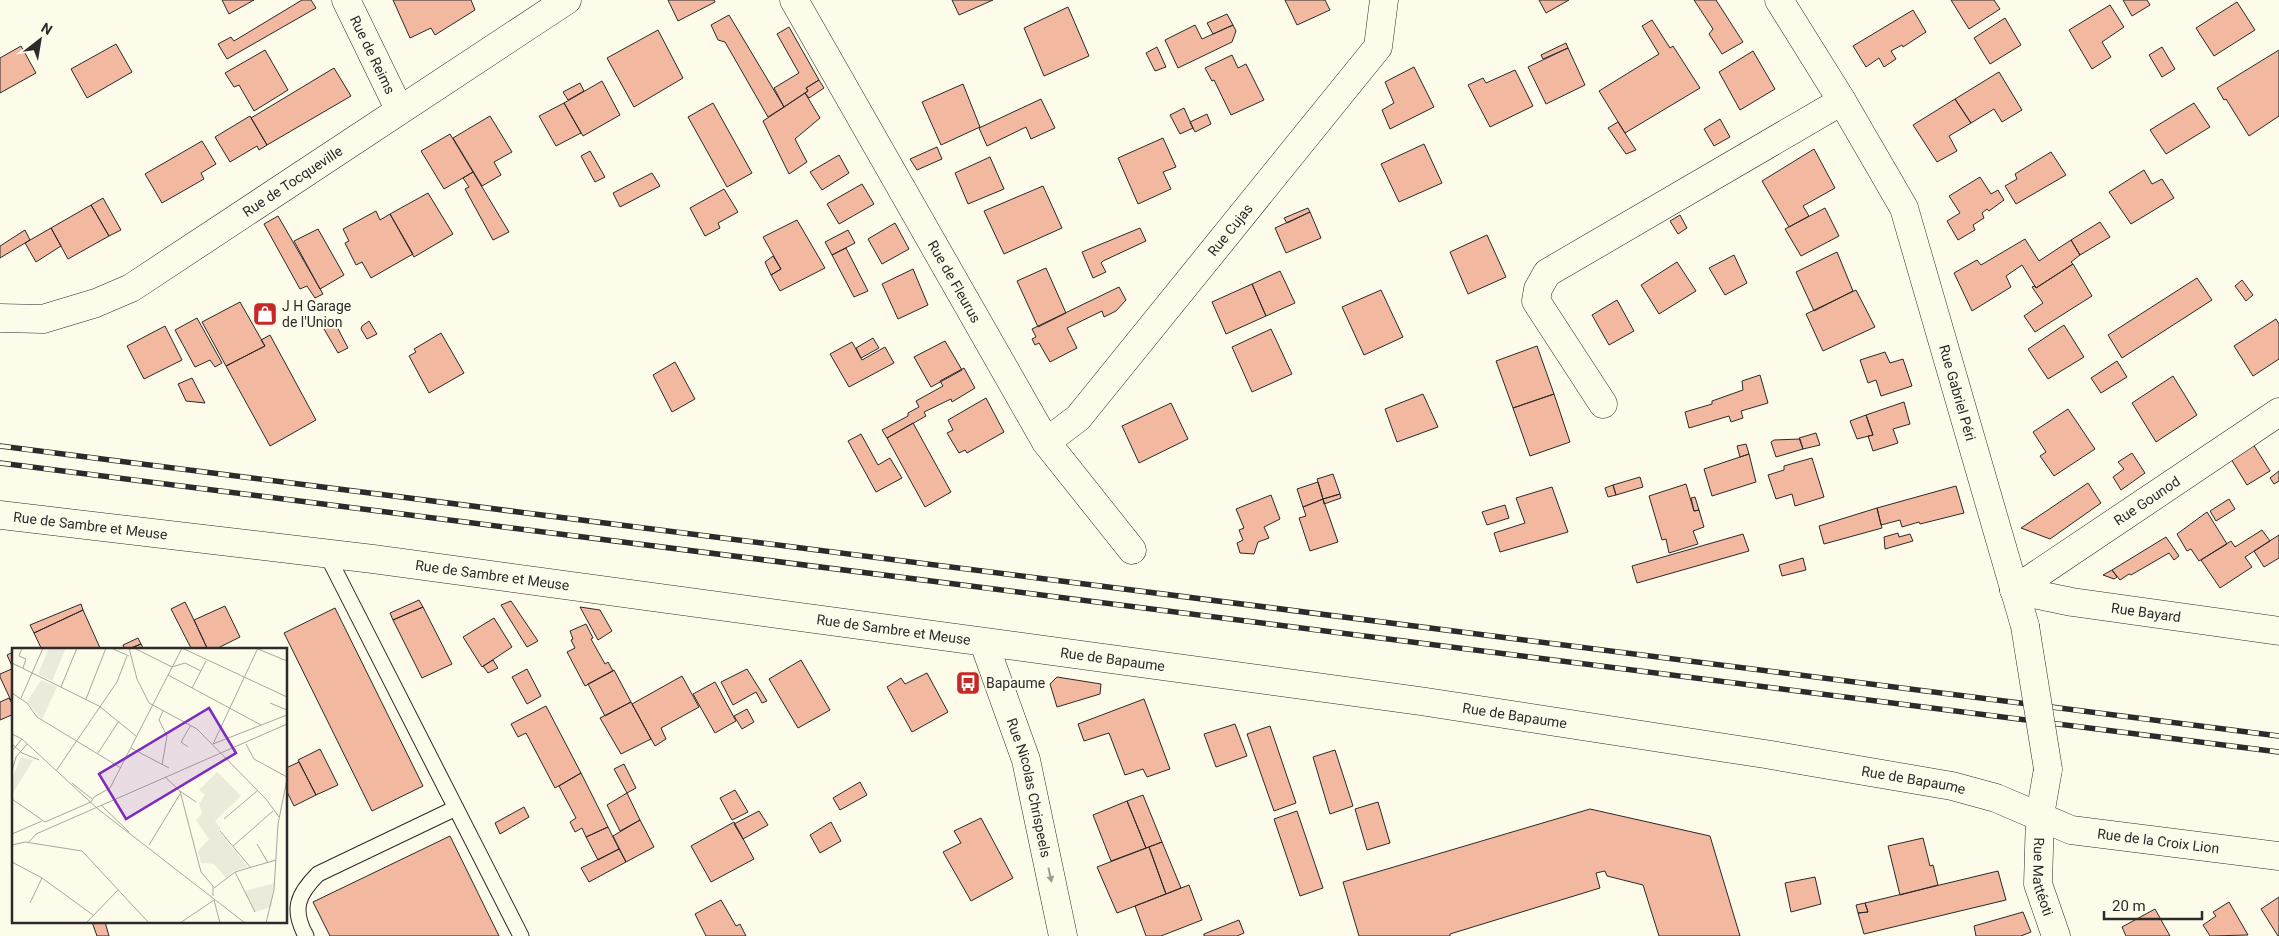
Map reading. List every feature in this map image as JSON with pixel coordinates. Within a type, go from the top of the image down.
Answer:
[{"type":"street","name":"Rue de Reims","points":[[346,0],[399,109]]},
{"type":"street","name":"Rue de Tocqueville","points":[[0,318],[43,319],[96,303],[131,288],[399,109],[567,0]]},
{"type":"street","name":"Rue de Fleurus","points":[[794,0],[1046,442],[1132,550]]},
{"type":"street","name":"Rue Cujas","points":[[1046,442],[1078,418],[1378,47],[1384,0]]},
{"type":"street","name":"Rue Gabriel Péri","points":[[1779,0],[1842,101],[1904,208],[2025,626],[2048,769],[2040,815]]},
{"type":"street","points":[[1603,404],[1536,301],[1538,289],[1546,273],[1842,101]]},
{"type":"street","name":"Rue Gounod","points":[[2014,590],[2279,412]]},
{"type":"street","name":"Rue de Sambre et Meuse","points":[[0,515],[326,554],[984,643]]},
{"type":"street","name":"Rue Bayard","points":[[2014,590],[2072,602],[2279,631]]},
{"type":"street","name":"Rue de Bapaume","points":[[984,643],[1420,701],[1765,754],[1952,786],[1996,798],[2040,815]]},
{"type":"street","name":"Rue Nicolas Chrispeels","points":[[984,643],[1026,760],[1063,936]]},
{"type":"street","name":"Rue de la Croix Lion","points":[[2040,815],[2072,830],[2279,856]]},
{"type":"street","name":"Rue Mattéoti","points":[[2040,815],[2038,884],[2056,936]]},
{"type":"lane","points":[[326,554],[521,936]]},
{"type":"lane","points":[[306,936],[301,927],[298,902],[302,890],[318,874],[456,808]]},
{"type":"building","points":[[222,0],[254,0],[229,14]]},
{"type":"building","points":[[302,0],[311,0],[316,8],[227,59],[218,44],[231,37],[234,41]]},
{"type":"building","points":[[393,0],[471,0],[475,10],[435,35],[431,28],[410,38]]},
{"type":"building","points":[[668,0],[714,0],[715,2],[678,21]]},
{"type":"building","points":[[952,0],[993,0],[959,15]]},
{"type":"building","points":[[1285,0],[1325,0],[1330,10],[1297,25]]},
{"type":"building","points":[[1539,0],[1569,0],[1546,13]]},
{"type":"building","points":[[1694,0],[1716,0],[1743,42],[1722,54],[1709,34],[1713,29]]},
{"type":"building","points":[[1951,0],[1994,0],[2000,9],[1969,29]]},
{"type":"building","points":[[2123,0],[2147,0],[2150,5],[2132,16]]},
{"type":"building","points":[[2237,2],[2255,30],[2214,56],[2196,28]]},
{"type":"building","points":[[2110,5],[2124,27],[2102,42],[2111,57],[2092,69],[2069,30]]},
{"type":"building","points":[[1068,7],[1089,56],[1044,76],[1024,28]]},
{"type":"building","points":[[1913,10],[1926,32],[1903,47],[1902,45],[1891,51],[1896,59],[1884,67],[1879,58],[1866,67],[1853,46]]},
{"type":"building","points":[[1227,14],[1233,25],[1213,34],[1207,23]]},
{"type":"building","points":[[729,15],[784,107],[768,117],[725,42],[718,40],[711,25]]},
{"type":"building","points":[[2005,18],[2021,45],[1990,64],[1974,38]]},
{"type":"building","points":[[1652,20],[1670,48],[1673,46],[1700,88],[1625,133],[1599,91],[1659,54],[1642,26]]},
{"type":"building","points":[[1195,25],[1202,39],[1233,25],[1236,31],[1232,42],[1178,68],[1165,40]]},
{"type":"building","points":[[789,27],[819,80],[806,88],[808,91],[784,107],[774,88],[799,73],[777,34]]},
{"type":"building","points":[[658,30],[683,78],[634,107],[607,58]]},
{"type":"building","points":[[1566,43],[1568,48],[1543,59],[1541,55]]},
{"type":"building","points":[[116,44],[132,72],[87,98],[71,69]]},
{"type":"building","points":[[21,46],[36,73],[0,93],[0,58]]},
{"type":"building","points":[[1157,47],[1166,67],[1155,71],[1146,53]]},
{"type":"building","points":[[2162,47],[2175,69],[2162,77],[2149,55]]},
{"type":"building","points":[[1568,48],[1585,85],[1546,104],[1528,67]]},
{"type":"building","points":[[265,50],[288,90],[254,111],[239,85],[234,87],[225,73]]},
{"type":"building","points":[[2279,50],[2279,116],[2249,136],[2217,88]]},
{"type":"building","points":[[1753,51],[1775,89],[1740,110],[1719,72]]},
{"type":"building","points":[[1232,55],[1238,68],[1246,64],[1264,100],[1231,115],[1214,80],[1212,81],[1205,68]]},
{"type":"building","points":[[1414,67],[1434,107],[1390,129],[1382,110],[1394,103],[1385,82]]},
{"type":"building","points":[[334,68],[351,96],[267,145],[251,118]]},
{"type":"building","points":[[1515,70],[1533,106],[1490,127],[1468,85],[1483,78],[1486,83]]},
{"type":"building","points":[[1999,72],[2022,110],[2002,122],[1994,109],[1971,123],[1955,99]]},
{"type":"building","points":[[819,80],[824,88],[809,98],[805,93],[808,91],[806,88]]},
{"type":"building","points":[[602,81],[620,115],[583,136],[564,103]]},
{"type":"building","points":[[580,83],[584,91],[568,100],[563,92]]},
{"type":"building","points":[[963,84],[980,127],[941,145],[922,102]]},
{"type":"building","points":[[805,93],[820,118],[795,139],[807,162],[789,174],[763,121]]},
{"type":"building","points":[[1041,99],[1055,128],[1031,139],[1026,127],[987,146],[979,128]]},
{"type":"building","points":[[1955,99],[1971,123],[1949,136],[1957,151],[1937,162],[1913,125]]},
{"type":"building","points":[[564,103],[581,133],[556,146],[539,116]]},
{"type":"building","points":[[713,103],[752,173],[727,187],[688,117]]},
{"type":"building","points":[[2194,103],[2210,127],[2166,154],[2150,130]]},
{"type":"building","points":[[1184,108],[1193,128],[1180,134],[1170,115]]},
{"type":"building","points":[[1207,114],[1211,124],[1195,132],[1190,122]]},
{"type":"building","points":[[250,116],[267,145],[259,150],[257,146],[230,162],[215,137]]},
{"type":"building","points":[[490,116],[512,152],[494,162],[501,175],[482,186],[453,138]]},
{"type":"building","points":[[1720,119],[1730,137],[1714,146],[1704,129]]},
{"type":"building","points":[[1618,122],[1636,150],[1626,154],[1608,128]]},
{"type":"building","points":[[450,134],[473,172],[444,189],[421,151]]},
{"type":"building","points":[[1163,138],[1176,167],[1163,172],[1171,189],[1138,204],[1118,158]]},
{"type":"building","points":[[202,141],[216,164],[201,173],[204,179],[162,203],[145,174]]},
{"type":"building","points":[[1424,144],[1442,183],[1399,202],[1381,164]]},
{"type":"building","points":[[937,147],[942,159],[917,170],[910,159]]},
{"type":"building","points":[[1814,149],[1835,188],[1803,206],[1809,216],[1789,227],[1762,181]]},
{"type":"building","points":[[590,151],[605,177],[595,182],[581,156]]},
{"type":"building","points":[[2051,152],[2066,175],[2016,204],[2005,186],[2017,179],[2015,174]]},
{"type":"building","points":[[839,155],[849,173],[822,190],[810,172]]},
{"type":"building","points":[[990,157],[1004,189],[968,204],[955,173]]},
{"type":"building","points":[[2144,170],[2152,184],[2162,179],[2174,198],[2131,224],[2109,192]]},
{"type":"building","points":[[473,172],[509,232],[493,240],[465,189],[469,187],[463,178]]},
{"type":"building","points":[[652,173],[660,186],[620,207],[613,193]]},
{"type":"building","points":[[1980,177],[1991,194],[1998,190],[2004,200],[1989,211],[1987,209],[1982,213],[1984,218],[1973,225],[1975,230],[1958,240],[1947,221],[1960,213],[1949,196]]},
{"type":"building","points":[[862,184],[874,204],[839,224],[827,204]]},
{"type":"building","points":[[1043,186],[1062,228],[1004,254],[984,211]]},
{"type":"building","points":[[724,189],[738,212],[718,223],[720,228],[705,236],[690,208]]},
{"type":"building","points":[[428,193],[453,234],[414,257],[390,214]]},
{"type":"building","points":[[103,198],[121,230],[109,236],[91,205]]},
{"type":"building","points":[[91,205],[109,236],[68,259],[51,228]]},
{"type":"building","points":[[1308,208],[1310,212],[1287,223],[1284,218]]},
{"type":"building","points":[[1825,208],[1839,236],[1801,256],[1785,229]]},
{"type":"building","points":[[376,211],[380,220],[390,214],[413,254],[371,278],[362,262],[356,265],[345,243],[349,241],[343,229]]},
{"type":"building","points":[[1310,212],[1321,238],[1286,253],[1275,228]]},
{"type":"building","points":[[1680,215],[1687,228],[1678,234],[1670,221]]},
{"type":"building","points":[[278,216],[323,294],[315,298],[307,286],[300,289],[264,224]]},
{"type":"building","points":[[797,220],[825,268],[780,291],[771,275],[781,269],[763,237]]},
{"type":"building","points":[[2100,222],[2110,237],[2080,255],[2071,240]]},
{"type":"building","points":[[895,223],[909,249],[882,264],[868,239]]},
{"type":"building","points":[[51,228],[61,246],[36,262],[25,243]]},
{"type":"building","points":[[1140,228],[1146,241],[1103,261],[1101,263],[1106,272],[1093,278],[1082,252]]},
{"type":"building","points":[[318,229],[344,275],[320,289],[294,241]]},
{"type":"building","points":[[25,230],[30,240],[0,258],[0,246]]},
{"type":"building","points":[[848,230],[855,243],[832,255],[825,242]]},
{"type":"building","points":[[1487,235],[1506,277],[1468,294],[1450,252]]},
{"type":"building","points":[[2025,239],[2039,261],[2071,240],[2080,255],[2071,262],[2073,264],[2036,288],[2022,265],[2006,276],[2011,287],[1972,311],[1954,273],[1977,260],[1981,265]]},
{"type":"building","points":[[846,248],[868,291],[854,297],[832,255]]},
{"type":"building","points":[[1837,252],[1853,291],[1814,311],[1796,272]]},
{"type":"building","points":[[1734,255],[1747,283],[1725,295],[1709,268]]},
{"type":"building","points":[[773,256],[781,269],[771,275],[765,262]]},
{"type":"building","points":[[1677,262],[1696,291],[1659,314],[1641,285]]},
{"type":"building","points":[[2073,264],[2092,296],[2035,332],[2024,316],[2043,303],[2032,287],[2035,286],[2036,288]]},
{"type":"building","points":[[1046,268],[1066,313],[1038,327],[1017,281]]},
{"type":"building","points":[[913,269],[928,305],[898,319],[882,284]]},
{"type":"building","points":[[1280,271],[1295,303],[1266,316],[1252,284]]},
{"type":"building","points":[[2197,278],[2212,300],[2122,358],[2108,335]]},
{"type":"building","points":[[2242,280],[2253,295],[2246,301],[2235,286]]},
{"type":"building","points":[[1252,284],[1266,316],[1226,334],[1212,302]]},
{"type":"building","points":[[1119,287],[1126,300],[1116,311],[1104,317],[1102,311],[1067,328],[1077,348],[1050,362],[1039,343],[1035,345],[1032,339],[1036,337],[1032,329]]},
{"type":"building","points":[[1381,290],[1403,337],[1364,355],[1342,307]]},
{"type":"building","points":[[1856,290],[1875,327],[1823,351],[1806,314]]},
{"type":"building","points":[[1617,300],[1634,331],[1609,345],[1592,315]]},
{"type":"building","points":[[240,302],[265,346],[226,366],[202,322]]},
{"type":"building","points":[[197,318],[222,363],[215,367],[210,360],[195,367],[175,330]]},
{"type":"building","points":[[2276,319],[2279,324],[2279,359],[2253,376],[2234,346]]},
{"type":"building","points":[[369,321],[377,334],[367,339],[361,329]]},
{"type":"building","points":[[335,323],[348,348],[338,353],[324,329]]},
{"type":"building","points":[[2064,325],[2084,357],[2048,379],[2028,349]]},
{"type":"building","points":[[165,326],[182,360],[144,379],[127,346]]},
{"type":"building","points":[[1271,329],[1292,374],[1252,392],[1232,347]]},
{"type":"building","points":[[441,333],[464,373],[429,393],[409,356],[416,352],[414,349]]},
{"type":"building","points":[[270,335],[316,420],[270,446],[226,366],[265,346],[261,340]]},
{"type":"building","points":[[873,338],[879,348],[861,358],[856,348]]},
{"type":"building","points":[[945,341],[962,370],[931,387],[914,357]]},
{"type":"building","points":[[852,342],[862,360],[885,347],[894,363],[849,387],[830,354]]},
{"type":"building","points":[[1537,346],[1554,394],[1513,408],[1496,361]]},
{"type":"building","points":[[1885,352],[1890,363],[1903,359],[1912,386],[1881,396],[1876,380],[1868,383],[1860,360]]},
{"type":"building","points":[[2117,361],[2127,377],[2101,393],[2091,378]]},
{"type":"building","points":[[675,362],[695,399],[672,412],[653,375]]},
{"type":"building","points":[[964,368],[975,388],[952,402],[951,399],[924,412],[926,416],[887,438],[882,430],[908,416],[908,413],[919,407],[916,401],[943,386],[940,381]]},
{"type":"building","points":[[1760,375],[1768,403],[1741,411],[1743,418],[1731,422],[1729,416],[1689,428],[1685,412],[1712,404],[1712,401],[1743,390],[1742,381]]},
{"type":"building","points":[[2173,376],[2197,415],[2156,442],[2132,403]]},
{"type":"building","points":[[192,378],[205,403],[186,401],[178,384]]},
{"type":"building","points":[[1423,394],[1438,427],[1397,442],[1385,409]]},
{"type":"building","points":[[1554,394],[1570,442],[1530,456],[1513,408]]},
{"type":"building","points":[[986,398],[1004,432],[967,453],[965,450],[959,453],[947,433],[953,430],[948,420]]},
{"type":"building","points":[[1904,402],[1910,424],[1893,429],[1898,443],[1873,451],[1868,436],[1873,435],[1866,415]]},
{"type":"building","points":[[1171,403],[1188,439],[1139,463],[1122,426]]},
{"type":"building","points":[[2068,409],[2095,449],[2054,476],[2040,456],[2046,452],[2033,432]]},
{"type":"building","points":[[1866,415],[1873,435],[1857,439],[1850,421]]},
{"type":"building","points":[[913,423],[951,492],[925,507],[887,438]]},
{"type":"building","points":[[1816,433],[1820,445],[1803,449],[1799,438]]},
{"type":"building","points":[[861,434],[878,465],[890,458],[902,478],[876,492],[848,441]]},
{"type":"building","points":[[1800,439],[1803,449],[1776,457],[1771,442],[1774,440]]},
{"type":"building","points":[[1746,444],[1749,454],[1740,457],[1737,446]]},
{"type":"building","points":[[2253,444],[2270,471],[2247,485],[2231,459]]},
{"type":"building","points":[[2132,453],[2145,473],[2121,490],[2113,477],[2124,469],[2118,462]]},
{"type":"building","points":[[1749,454],[1756,482],[1712,496],[1704,469]]},
{"type":"building","points":[[1812,458],[1824,497],[1795,506],[1792,494],[1776,499],[1768,475],[1784,470],[1784,466]]},
{"type":"building","points":[[2279,471],[2279,481],[2274,484],[2270,478]]},
{"type":"building","points":[[1333,474],[1340,494],[1323,499],[1317,479]]},
{"type":"building","points":[[1640,477],[1643,487],[1616,495],[1613,485]]},
{"type":"building","points":[[1318,482],[1323,499],[1303,507],[1297,489]]},
{"type":"building","points":[[2088,483],[2101,503],[2050,539],[2021,528]]},
{"type":"building","points":[[1686,484],[1694,511],[1699,510],[1704,527],[1693,531],[1698,544],[1669,553],[1666,539],[1662,540],[1649,496]]},
{"type":"building","points":[[1613,485],[1616,495],[1608,497],[1605,488]]},
{"type":"building","points":[[1956,486],[1964,513],[1902,527],[1900,520],[1881,525],[1877,508]]},
{"type":"building","points":[[1552,487],[1568,532],[1500,552],[1494,533],[1525,523],[1516,498]]},
{"type":"building","points":[[1340,494],[1341,498],[1324,504],[1323,499]]},
{"type":"building","points":[[1271,495],[1280,519],[1264,527],[1269,538],[1258,542],[1254,554],[1240,553],[1237,543],[1243,540],[1239,530],[1244,528],[1236,509]]},
{"type":"building","points":[[1695,497],[1699,510],[1694,511],[1691,498]]},
{"type":"building","points":[[1323,499],[1338,542],[1310,551],[1299,518],[1306,516],[1303,507]]},
{"type":"building","points":[[2229,499],[2235,509],[2216,521],[2210,511]]},
{"type":"building","points":[[1505,505],[1509,518],[1487,525],[1482,512]]},
{"type":"building","points":[[1877,508],[1882,528],[1824,544],[1819,526]]},
{"type":"building","points":[[2207,512],[2227,544],[2199,561],[2191,549],[2187,551],[2177,534]]},
{"type":"building","points":[[2262,530],[2270,541],[2245,557],[2252,567],[2220,588],[2201,560],[2231,541],[2235,547]]},
{"type":"building","points":[[1898,533],[1899,537],[1910,534],[1913,541],[1885,549],[1884,537]]},
{"type":"building","points":[[1743,534],[1749,551],[1637,583],[1632,566]]},
{"type":"building","points":[[2279,535],[2279,558],[2264,567],[2254,551]]},
{"type":"building","points":[[2166,537],[2179,556],[2174,560],[2169,553],[2120,580],[2112,570]]},
{"type":"building","points":[[1803,558],[1806,570],[1782,576],[1779,565]]},
{"type":"building","points":[[2112,570],[2117,577],[2114,579],[2103,575]]},
{"type":"building","points":[[419,600],[423,607],[393,620],[390,613]]},
{"type":"building","points":[[511,601],[538,641],[527,647],[501,605]]},
{"type":"building","points":[[185,602],[207,648],[191,648],[171,609]]},
{"type":"building","points":[[81,604],[83,610],[34,633],[30,625]]},
{"type":"building","points":[[225,606],[240,637],[218,648],[207,648],[194,620]]},
{"type":"building","points":[[423,607],[452,664],[422,678],[393,620]]},
{"type":"building","points":[[580,607],[600,610],[612,631],[598,640]]},
{"type":"building","points":[[335,608],[423,786],[372,811],[284,633]]},
{"type":"building","points":[[83,610],[100,648],[41,648],[34,633]]},
{"type":"building","points":[[494,618],[512,647],[482,667],[463,637]]},
{"type":"building","points":[[586,624],[593,638],[591,639],[605,664],[608,662],[613,671],[585,686],[567,652],[575,648],[571,640],[573,639],[570,631]]},
{"type":"building","points":[[138,638],[141,644],[130,648],[124,648],[123,645]]},
{"type":"building","points":[[141,644],[143,648],[132,648]]},
{"type":"building","points":[[12,652],[12,666],[7,655]]},
{"type":"building","points":[[493,660],[498,668],[488,673],[483,666]]},
{"type":"building","points":[[801,660],[830,710],[798,728],[769,679]]},
{"type":"building","points":[[12,669],[12,703],[0,677],[0,674]]},
{"type":"building","points":[[527,669],[541,696],[527,704],[512,677]]},
{"type":"building","points":[[747,669],[767,701],[762,703],[756,692],[733,705],[721,682]]},
{"type":"building","points":[[614,670],[631,702],[605,716],[588,684]]},
{"type":"building","points":[[927,673],[948,712],[912,732],[887,687],[901,678],[905,684]]},
{"type":"building","points":[[682,676],[699,707],[661,728],[666,739],[655,746],[632,704]]},
{"type":"building","points":[[1057,677],[1101,684],[1100,694],[1057,707],[1050,684]]},
{"type":"building","points":[[715,682],[736,721],[715,733],[693,694]]},
{"type":"building","points":[[9,698],[12,703],[12,715],[0,720],[0,702]]},
{"type":"building","points":[[1144,699],[1170,769],[1147,777],[1143,769],[1125,775],[1109,733],[1084,741],[1078,724]]},
{"type":"building","points":[[631,702],[651,739],[621,754],[600,718]]},
{"type":"building","points":[[546,706],[581,773],[555,788],[526,733],[518,737],[511,724]]},
{"type":"building","points":[[747,709],[754,722],[742,729],[734,716]]},
{"type":"building","points":[[1235,724],[1247,756],[1216,767],[1204,734]]},
{"type":"building","points":[[1270,726],[1296,803],[1274,811],[1247,734]]},
{"type":"building","points":[[320,749],[338,785],[316,795],[298,760]]},
{"type":"building","points":[[1335,750],[1353,806],[1330,814],[1313,757]]},
{"type":"building","points":[[299,762],[316,795],[294,806],[288,794],[288,767]]},
{"type":"building","points":[[624,764],[636,788],[627,793],[614,769]]},
{"type":"building","points":[[581,773],[608,827],[586,837],[582,828],[575,832],[570,822],[576,818],[559,786]]},
{"type":"building","points":[[860,782],[867,795],[840,810],[833,798]]},
{"type":"building","points":[[735,790],[748,812],[732,820],[720,798]]},
{"type":"building","points":[[627,793],[640,820],[620,831],[607,805]]},
{"type":"building","points":[[1143,795],[1162,842],[1146,848],[1127,801]]},
{"type":"building","points":[[1127,801],[1146,848],[1111,861],[1093,815]]},
{"type":"building","points":[[1378,802],[1390,843],[1367,850],[1355,809]]},
{"type":"building","points":[[524,807],[529,817],[500,834],[495,823]]},
{"type":"building","points":[[1590,809],[1710,836],[1740,936],[1659,936],[1643,885],[1607,876],[1605,871],[1596,873],[1600,888],[1450,934],[1450,936],[1359,936],[1343,882]]},
{"type":"building","points":[[759,811],[768,825],[743,839],[734,824]]},
{"type":"building","points":[[1297,811],[1323,888],[1300,896],[1274,819]]},
{"type":"building","points":[[981,818],[1013,878],[971,901],[943,852],[961,843],[954,831]]},
{"type":"building","points":[[640,820],[654,847],[626,862],[613,836]]},
{"type":"building","points":[[734,822],[754,859],[711,882],[691,846]]},
{"type":"building","points":[[831,822],[841,841],[820,853],[810,835]]},
{"type":"building","points":[[608,827],[619,849],[598,860],[586,837]]},
{"type":"building","points":[[450,836],[499,936],[330,936],[313,902]]},
{"type":"building","points":[[1923,838],[1930,866],[1933,865],[1938,885],[1900,895],[1888,846]]},
{"type":"building","points":[[1162,842],[1181,888],[1166,894],[1149,847]]},
{"type":"building","points":[[1149,847],[1166,894],[1117,913],[1097,867]]},
{"type":"building","points":[[619,849],[626,862],[589,882],[581,868]]},
{"type":"building","points":[[1998,871],[2006,900],[1864,934],[1858,913],[1868,912],[1865,903]]},
{"type":"building","points":[[1815,877],[1821,904],[1791,912],[1785,883]]},
{"type":"building","points":[[1189,885],[1202,920],[1161,936],[1146,936],[1135,906]]},
{"type":"building","points":[[2279,897],[2279,936],[2278,936],[2261,909]]},
{"type":"building","points":[[721,900],[736,926],[740,924],[746,936],[706,936],[695,914]]},
{"type":"building","points":[[2229,902],[2248,935],[2210,936],[2203,925],[2216,916],[2213,912]]},
{"type":"building","points":[[1865,903],[1868,912],[1858,913],[1856,905]]},
{"type":"building","points":[[2155,909],[2170,936],[2126,936],[2122,927]]},
{"type":"building","points":[[2023,912],[2031,932],[2021,936],[1976,936],[1974,926]]},
{"type":"building","points":[[1239,920],[1244,933],[1237,936],[1204,936],[1204,934]]},
{"type":"building","points":[[93,924],[106,924],[109,936],[97,936]]},
{"type":"railway","points":[[0,446],[2279,736]]},
{"type":"railway","points":[[0,463],[2279,752]]},
{"type":"place","name":"J H Garage de l'Union","points":[[265,314]]},
{"type":"place","name":"Bapaume","points":[[968,683]]}]
